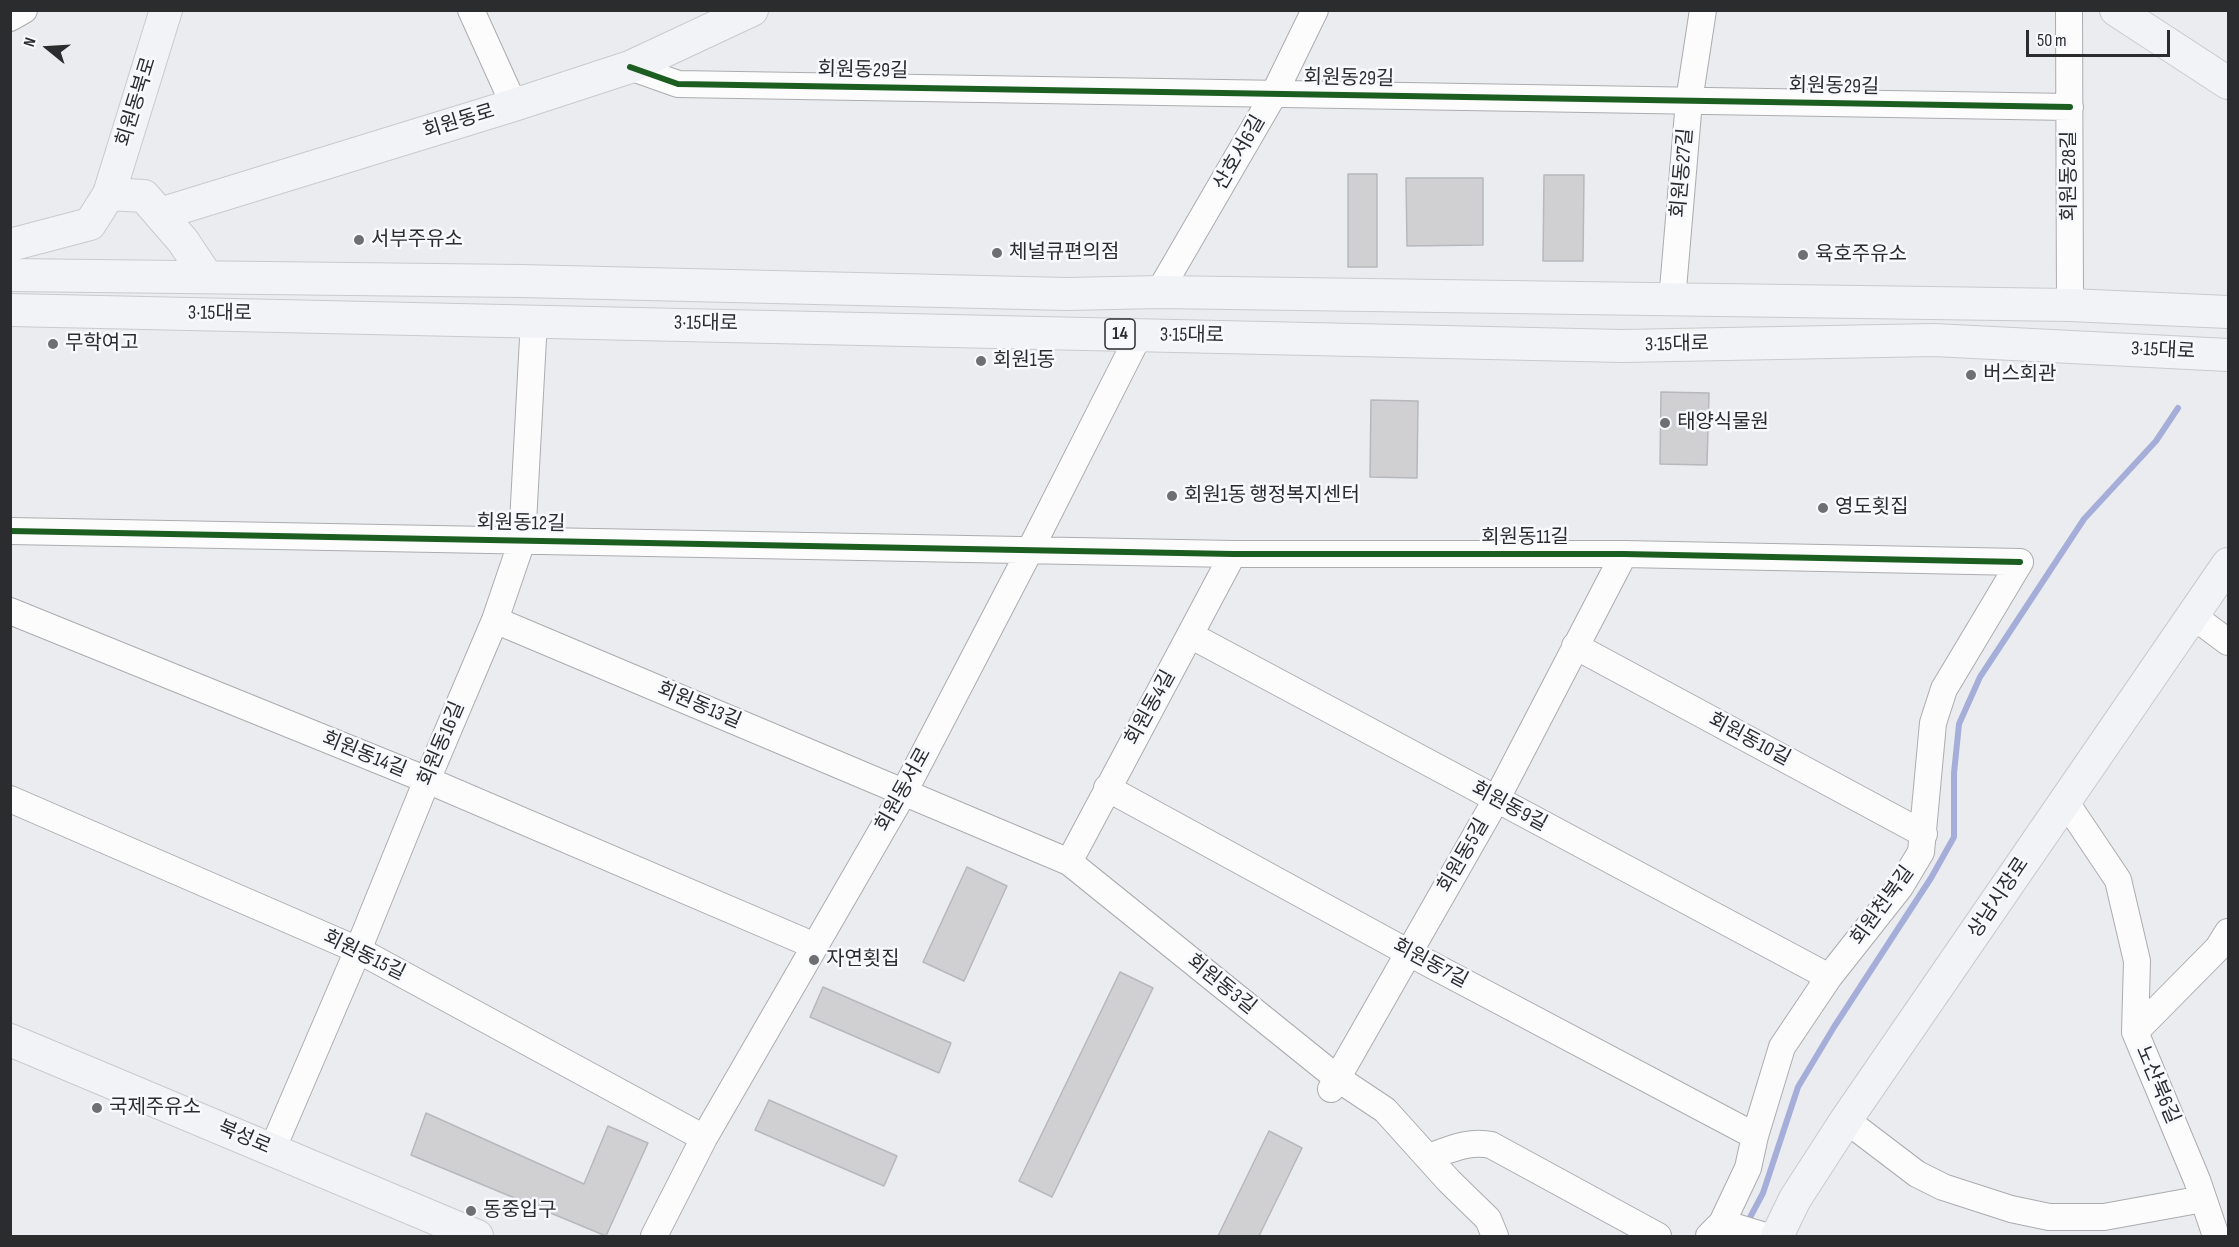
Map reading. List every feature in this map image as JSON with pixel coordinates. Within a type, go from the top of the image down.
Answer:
[{"type":"main road","name":"회원동북로","points":[[10,245],[90,224],[109,194],[166,10]]},
{"type":"main road","name":"회원동로","points":[[160,214],[630,68],[752,10]]},
{"type":"main road","points":[[2116,10],[2229,83]]},
{"type":"main road","points":[[109,194],[144,196],[183,241],[207,277]]},
{"type":"main road","name":"3·15대로","points":[[10,275],[544,282],[1067,294],[1159,292],[2070,305],[2229,312]]},
{"type":"main road","name":"3·15대로","points":[[10,310],[1623,346],[1934,340],[2229,355]]},
{"type":"main road","name":"상남시장로","points":[[1766,1235],[1796,1199],[1846,1120],[2229,564]]},
{"type":"main road","name":"북성로","points":[[10,1040],[477,1236]]},
{"type":"street","points":[[10,18],[24,10]]},
{"type":"street","points":[[471,10],[514,105]]},
{"type":"street","name":"산호서6길","points":[[1159,292],[1274,94],[1315,10]]},
{"type":"street","name":"회원동27길","points":[[1672,301],[1689,101],[1703,10]]},
{"type":"street","name":"회원동28길","points":[[2069,10],[2070,305]]},
{"type":"street","name":"회원동29길","points":[[630,68],[678,84],[2070,107]]},
{"type":"street","name":"회원동16길","points":[[272,1150],[358,951],[427,780],[495,621],[522,541],[534,320]]},
{"type":"street","name":"회원동서로","points":[[654,1236],[704,1138],[904,792],[1139,335]]},
{"type":"street","name":"회원동12길","points":[[10,531],[1030,550]]},
{"type":"street","name":"회원동11길","points":[[1030,550],[1233,554],[1624,554],[2020,562]]},
{"type":"street","name":"회원동4길","points":[[1069,862],[1233,554]]},
{"type":"street","name":"회원동5길","points":[[1334,1084],[1496,800],[1624,554]]},
{"type":"street","name":"회원천북길","points":[[1721,1228],[1748,1168],[1755,1136],[1782,1047],[1829,977],[1900,887],[1921,852],[1933,723],[1944,689],[2020,562]]},
{"type":"street","name":"회원동14길","points":[[10,611],[427,780],[815,946]]},
{"type":"street","points":[[2193,616],[2229,642]]},
{"type":"street","name":"회원동13길","points":[[495,621],[904,792]]},
{"type":"street","name":"회원동9길","points":[[1190,635],[1829,977]]},
{"type":"street","name":"회원동10길","points":[[1575,646],[1924,834]]},
{"type":"street","name":"회원동7길","points":[[1107,788],[1408,953],[1755,1136]]},
{"type":"street","name":"회원동3길","points":[[904,792],[1069,862],[1334,1084],[1385,1110],[1449,1181],[1488,1219],[1495,1236]]},
{"type":"street","name":"회원동15길","points":[[10,799],[358,951],[704,1138]]},
{"type":"street","name":"노산북6길","points":[[2065,801],[2118,880],[2137,962],[2135,1032],[2216,1236]]},
{"type":"street","points":[[2135,1032],[2218,948],[2229,932]]},
{"type":"street","points":[[1846,1120],[1917,1174],[1943,1187],[2011,1209],[2049,1217],[2104,1217],[2203,1199]]},
{"type":"street","points":[[1428,1157],[1468,1144],[1491,1145],[1658,1236]]},
{"type":"street","points":[[1721,1228],[1766,1235]]},
{"type":"building","points":[[1348,174],[1377,174],[1377,267],[1348,267]]},
{"type":"building","points":[[1544,175],[1584,175],[1583,261],[1543,261]]},
{"type":"building","points":[[1406,178],[1483,178],[1483,245],[1407,246]]},
{"type":"building","points":[[1661,392],[1709,393],[1707,465],[1660,464]]},
{"type":"building","points":[[1371,400],[1418,401],[1417,478],[1370,477]]},
{"type":"building","points":[[967,867],[1007,886],[964,981],[923,962]]},
{"type":"building","points":[[1120,972],[1153,988],[1052,1197],[1019,1181]]},
{"type":"building","points":[[823,987],[951,1043],[939,1073],[810,1017]]},
{"type":"building","points":[[769,1100],[897,1156],[884,1186],[755,1130]]},
{"type":"building","points":[[426,1113],[584,1184],[608,1126],[648,1143],[606,1236],[411,1155]]},
{"type":"building","points":[[1269,1131],[1302,1148],[1259,1236],[1218,1236]]},
{"type":"waterway","points":[[1746,1225],[1763,1193],[1798,1087],[1834,1027],[1931,878],[1954,837],[1954,773],[1959,724],[1980,677],[2084,519],[2156,441],[2178,408]]},
{"type":"cycle path","points":[[630,67],[678,84],[2070,107]]},
{"type":"cycle path","points":[[10,531],[1233,554],[1624,554],[2020,562]]},
{"type":"place","name":"서부주유소","points":[[359,240]]},
{"type":"place","name":"체널큐편의점","points":[[997,253]]},
{"type":"place","name":"육호주유소","points":[[1803,255]]},
{"type":"place","name":"무학여고","points":[[53,344]]},
{"type":"place","name":"회원1동","points":[[981,361]]},
{"type":"place","name":"버스회관","points":[[1971,375]]},
{"type":"place","name":"태양식물원","points":[[1665,423]]},
{"type":"place","name":"회원1동 행정복지센터","points":[[1172,496]]},
{"type":"place","name":"영도횟집","points":[[1823,508]]},
{"type":"place","name":"자연횟집","points":[[814,960]]},
{"type":"place","name":"국제주유소","points":[[97,1108]]},
{"type":"place","name":"동중입구","points":[[471,1211]]}]
